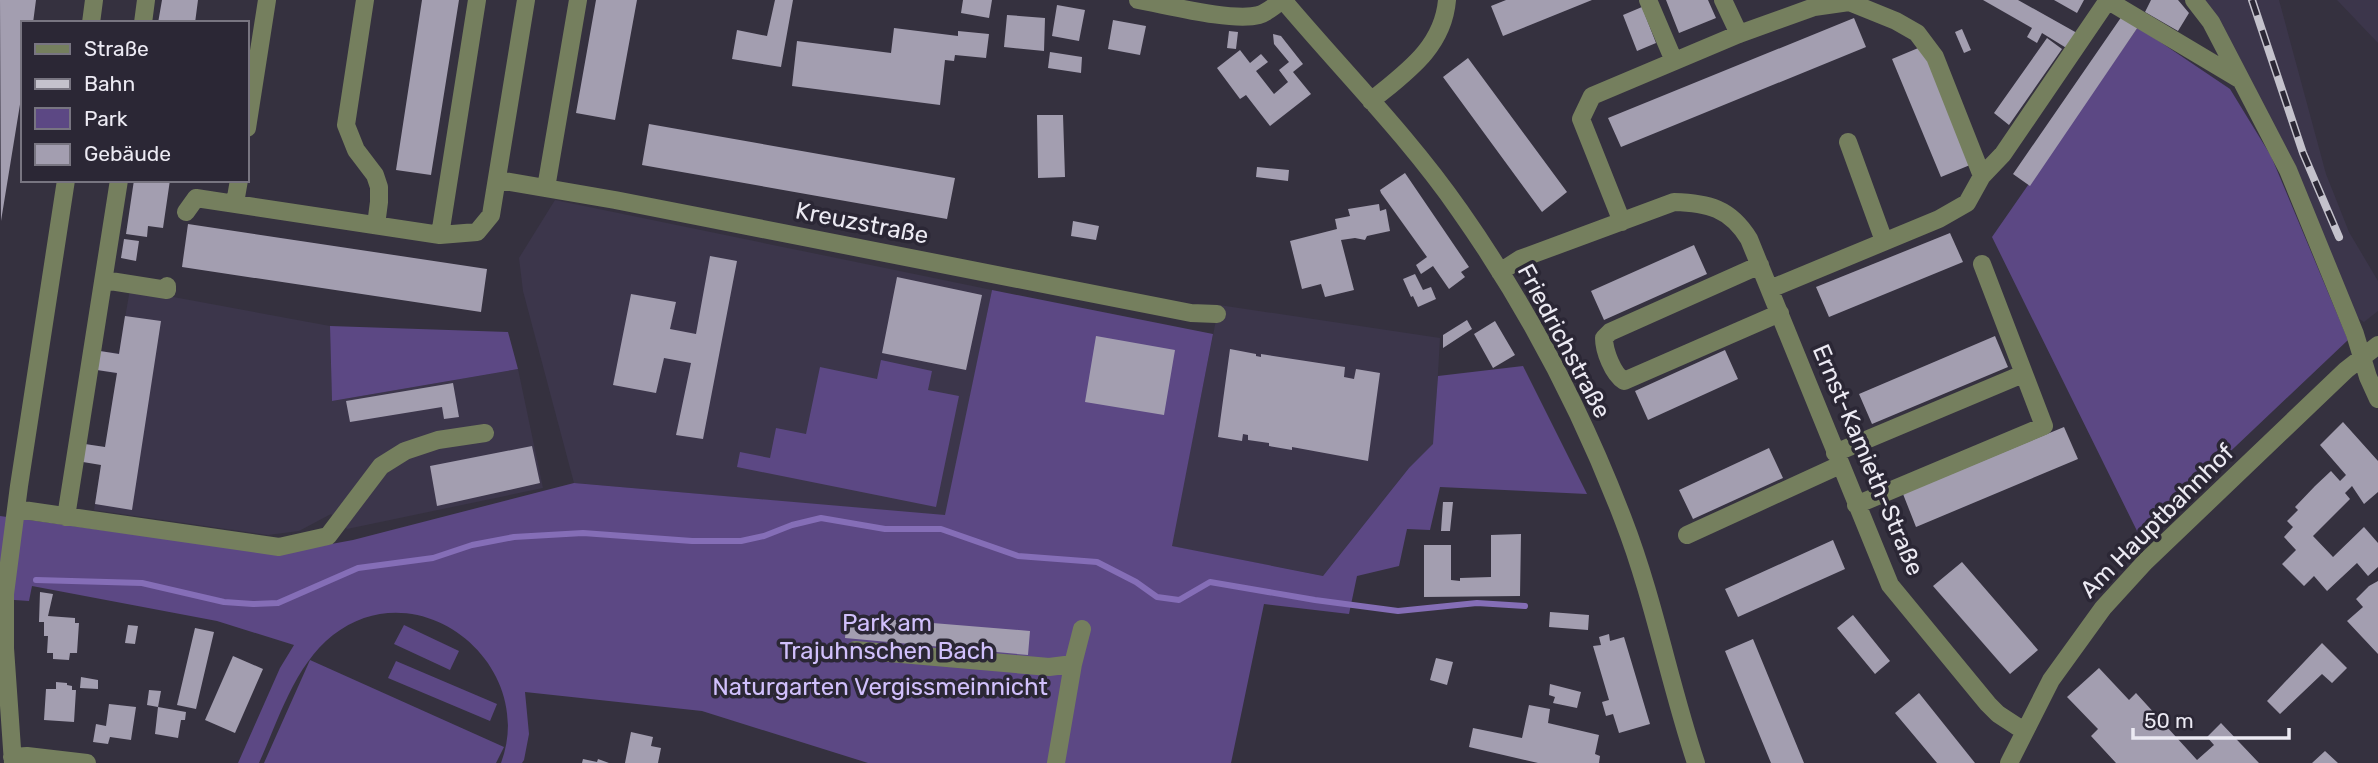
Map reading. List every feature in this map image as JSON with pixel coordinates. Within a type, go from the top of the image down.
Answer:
[{"type":"street","points":[[91,21],[94,0]]},
{"type":"street","points":[[143,21],[146,0]]},
{"type":"street","points":[[248,122],[267,0]]},
{"type":"street","points":[[365,0],[346,125],[356,150],[375,175],[379,187],[376,225]]},
{"type":"street","points":[[440,235],[477,0]]},
{"type":"street","points":[[186,212],[196,198],[440,235],[477,232],[491,215],[526,0]]},
{"type":"street","points":[[546,188],[578,0]]},
{"type":"street","points":[[1138,0],[1229,15],[1257,16],[1283,0]]},
{"type":"street","name":"Friedrichstraße","points":[[1283,0],[1443,187],[1500,272],[1566,392],[1623,518],[1653,609],[1696,763]]},
{"type":"street","points":[[1371,101],[1418,62],[1429,48],[1444,20],[1447,0]]},
{"type":"street","points":[[1647,0],[1674,61]]},
{"type":"street","points":[[1723,0],[1739,34]]},
{"type":"street","points":[[1770,289],[1939,219],[1967,203],[1982,176],[2003,154],[2108,0],[2241,80]]},
{"type":"street","points":[[2194,0],[2211,22],[2288,170],[2355,334],[2361,358],[2378,399]]},
{"type":"street","points":[[1622,222],[1581,119],[1592,96],[1739,34],[1814,7],[1849,2],[1896,21],[1917,33],[1935,57],[1982,176]]},
{"type":"street","points":[[1848,142],[1884,241]]},
{"type":"street","name":"Kreuzstraße","points":[[498,180],[1191,313],[1217,314]]},
{"type":"street","points":[[66,182],[16,509],[5,619],[12,760],[34,757],[87,763]]},
{"type":"street","points":[[66,517],[119,182]]},
{"type":"street","points":[[235,203],[239,182]]},
{"type":"street","name":"Ernst-Kamieth-Straße","points":[[1500,272],[1520,258],[1674,202],[1700,202],[1723,211],[1740,224],[1780,313],[1890,585],[1988,704],[2024,731]]},
{"type":"street","points":[[1856,505],[2043,426],[1982,264]]},
{"type":"street","points":[[1760,265],[1610,332],[1604,338],[1604,345],[1618,377],[1624,382],[1780,313]]},
{"type":"street","points":[[104,280],[167,290],[167,286]]},
{"type":"street","name":"Am Hauptbahnhof","points":[[2009,763],[2024,731],[2067,657],[2124,583],[2336,379],[2378,345]]},
{"type":"street","points":[[1687,535],[1838,459],[2023,374]]},
{"type":"street","points":[[16,509],[279,547],[328,536],[381,466],[405,451],[438,440],[485,433]]},
{"type":"street","points":[[1056,763],[1073,664],[1082,629]]},
{"type":"street","points":[[855,650],[1049,667],[1073,664]]},
{"type":"shaded area","points":[[2203,0],[2279,0],[2326,174],[2349,232],[2378,281],[2378,311],[2364,322],[2356,317]]},
{"type":"shaded area","points":[[2337,0],[2378,0],[2378,43]]},
{"type":"shaded area","points":[[555,200],[992,290],[946,516],[574,483],[523,291],[519,258]]},
{"type":"shaded area","points":[[130,289],[330,326],[332,401],[518,369],[543,488],[347,529],[331,514],[299,531],[268,535],[94,510],[101,465],[85,444],[105,447],[117,374],[97,370],[100,351],[119,353]]},
{"type":"shaded area","points":[[1219,305],[1440,338],[1434,444],[1409,468],[1323,576],[1171,546]]},
{"type":"green space","points":[[2138,27],[2230,89],[2271,156],[2348,340],[2140,537],[1992,237]]},
{"type":"green space","name":"Park am Trajuhnschen Bach","points":[[992,290],[1213,334],[1172,546],[1323,576],[1409,468],[1433,444],[1438,376],[1523,366],[1587,494],[1440,487],[1430,530],[1407,529],[1399,566],[1357,576],[1349,614],[1264,604],[1231,763],[868,763],[702,711],[525,692],[529,734],[524,760],[522,763],[501,763],[508,726],[502,692],[487,661],[463,637],[434,620],[401,613],[366,617],[333,635],[319,648],[298,678],[259,763],[238,763],[280,668],[294,645],[217,621],[32,586],[29,601],[0,599],[0,516],[277,554],[353,540],[574,483],[945,515]]},
{"type":"green space","points":[[330,326],[508,332],[518,369],[332,401]]},
{"type":"green space","points":[[881,360],[932,371],[928,390],[959,396],[936,507],[737,467],[740,452],[770,458],[776,428],[806,434],[820,367],[877,379]]},
{"type":"green space","points":[[404,625],[459,651],[450,670],[394,644]]},
{"type":"green space","points":[[310,660],[504,747],[496,763],[264,763]]},
{"type":"green space","points":[[396,661],[497,704],[490,721],[388,678]]},
{"type":"building","points":[[0,0],[36,0],[33,21],[21,21],[21,98],[1,221]]},
{"type":"building","points":[[162,0],[198,0],[195,21],[158,21]]},
{"type":"building","points":[[422,0],[459,0],[431,175],[396,170]]},
{"type":"building","points":[[596,0],[637,0],[615,120],[576,113]]},
{"type":"building","points":[[775,0],[793,0],[781,67],[732,59],[737,30],[767,36]]},
{"type":"building","points":[[963,0],[992,0],[989,18],[961,13]]},
{"type":"building","points":[[1506,0],[1592,0],[1503,36],[1491,6]]},
{"type":"building","points":[[1666,0],[1708,0],[1716,18],[1679,33]]},
{"type":"building","points":[[1983,0],[2018,0],[2077,33],[2068,49],[2042,33],[2037,43],[2027,37],[2032,28]]},
{"type":"building","points":[[2054,0],[2084,0],[2077,13]]},
{"type":"building","points":[[2151,0],[2178,0],[2189,13],[2178,31],[2145,12]]},
{"type":"building","points":[[1057,5],[1085,10],[1079,41],[1052,36]]},
{"type":"building","points":[[1642,7],[1656,43],[1637,51],[1623,15]]},
{"type":"building","points":[[1007,15],[1045,18],[1044,51],[1004,47]]},
{"type":"building","points":[[2122,16],[2138,27],[2030,186],[2013,174]]},
{"type":"building","points":[[1854,18],[1866,47],[1621,147],[1608,118]]},
{"type":"building","points":[[1113,20],[1146,26],[1140,55],[1108,49]]},
{"type":"building","points":[[894,28],[958,36],[958,31],[989,34],[986,58],[955,55],[954,61],[945,60],[940,105],[792,86],[797,41],[891,53]]},
{"type":"building","points":[[1962,29],[1971,50],[1964,53],[1955,32]]},
{"type":"building","points":[[1229,31],[1238,32],[1236,49],[1227,48]]},
{"type":"building","points":[[1273,34],[1281,36],[1303,64],[1293,72],[1311,94],[1270,126],[1246,95],[1240,99],[1217,68],[1240,50],[1250,63],[1261,54],[1268,62],[1256,71],[1274,94],[1288,82],[1279,70],[1289,62],[1274,44]]},
{"type":"building","points":[[2047,38],[2062,49],[2009,125],[1994,113]]},
{"type":"building","points":[[1923,46],[1970,165],[1941,177],[1892,59]]},
{"type":"building","points":[[1050,52],[1082,57],[1081,73],[1048,68]]},
{"type":"building","points":[[1468,58],[1567,192],[1542,212],[1443,77]]},
{"type":"building","points":[[1037,115],[1063,115],[1065,177],[1038,178]]},
{"type":"building","points":[[649,124],[955,178],[947,219],[642,165]]},
{"type":"building","points":[[1257,167],[1289,170],[1288,181],[1256,177]]},
{"type":"building","points":[[1405,173],[1469,267],[1461,272],[1465,277],[1449,289],[1433,266],[1421,274],[1416,265],[1427,257],[1381,193],[1380,190]]},
{"type":"building","points":[[134,182],[170,182],[163,228],[148,226],[147,237],[126,234]]},
{"type":"building","points":[[1379,204],[1380,211],[1386,209],[1390,231],[1367,236],[1365,240],[1341,240],[1354,290],[1325,297],[1321,284],[1302,289],[1290,241],[1337,229],[1335,219],[1350,216],[1348,209]]},
{"type":"building","points":[[1073,221],[1099,226],[1096,240],[1071,236]]},
{"type":"building","points":[[188,224],[487,269],[481,312],[182,267]]},
{"type":"building","points":[[1950,233],[1963,262],[1829,317],[1816,287]]},
{"type":"building","points":[[124,239],[139,241],[136,261],[121,258]]},
{"type":"building","points":[[1694,245],[1707,274],[1604,320],[1591,291]]},
{"type":"building","points":[[710,256],[737,261],[703,439],[676,435],[691,363],[664,358],[656,393],[613,385],[631,294],[676,302],[670,329],[696,334]]},
{"type":"building","points":[[1415,274],[1423,290],[1431,287],[1436,299],[1418,307],[1403,279]]},
{"type":"building","points":[[897,277],[982,295],[966,370],[882,353]]},
{"type":"building","points":[[125,316],[161,321],[132,510],[95,504],[101,465],[83,462],[85,444],[105,447],[117,373],[97,370],[100,351],[119,354]]},
{"type":"building","points":[[1467,320],[1472,329],[1443,348],[1443,335]]},
{"type":"building","points":[[1495,321],[1515,355],[1493,368],[1474,334]]},
{"type":"building","points":[[1096,336],[1175,350],[1164,415],[1085,402]]},
{"type":"building","points":[[1995,336],[2008,367],[1872,424],[1859,394]]},
{"type":"building","points":[[1230,349],[1261,357],[1261,354],[1345,367],[1344,377],[1354,379],[1356,369],[1380,373],[1368,461],[1292,447],[1292,450],[1269,446],[1269,443],[1248,440],[1248,435],[1243,434],[1242,441],[1218,437]]},
{"type":"building","points":[[1725,350],[1738,379],[1648,420],[1635,391]]},
{"type":"building","points":[[453,383],[459,417],[444,419],[442,407],[350,422],[346,401]]},
{"type":"building","points":[[2343,422],[2378,461],[2378,492],[2364,504],[2352,486],[2345,493],[2350,499],[2313,536],[2333,557],[2364,527],[2378,543],[2378,567],[2368,576],[2357,563],[2327,591],[2314,576],[2304,586],[2282,564],[2296,550],[2284,537],[2293,527],[2287,521],[2298,510],[2295,507],[2315,486],[2331,471],[2340,481],[2346,475],[2320,445]]},
{"type":"building","points":[[2064,427],[2078,459],[1916,527],[1903,494]]},
{"type":"building","points":[[532,446],[540,483],[437,506],[430,466]]},
{"type":"building","points":[[1769,448],[1783,478],[1693,519],[1679,490]]},
{"type":"building","points":[[1443,502],[1453,502],[1450,531],[1441,531]]},
{"type":"building","points":[[1521,534],[1520,596],[1424,597],[1424,545],[1451,545],[1451,580],[1460,581],[1460,578],[1491,577],[1491,535]]},
{"type":"building","points":[[1833,540],[1845,569],[1738,617],[1725,589]]},
{"type":"building","points":[[1962,562],[2038,650],[2010,674],[1933,586]]},
{"type":"building","points":[[2378,581],[2378,654],[2347,621],[2363,607],[2356,599]]},
{"type":"building","points":[[40,592],[53,594],[48,616],[75,618],[75,623],[79,623],[77,653],[70,653],[69,660],[53,659],[53,653],[47,653],[48,636],[44,636],[44,622],[39,622]]},
{"type":"building","points":[[1550,612],[1589,615],[1588,630],[1549,627]]},
{"type":"building","points":[[1853,615],[1890,661],[1875,674],[1837,628]]},
{"type":"building","points":[[847,616],[1030,631],[1028,655],[845,638]]},
{"type":"building","points":[[128,625],[138,626],[135,644],[125,643]]},
{"type":"building","points":[[195,628],[214,632],[196,709],[177,705]]},
{"type":"building","points":[[1609,634],[1610,641],[1624,637],[1650,724],[1619,733],[1613,714],[1606,716],[1602,702],[1609,700],[1593,646],[1601,645],[1599,637]]},
{"type":"building","points":[[1753,639],[1804,763],[1771,763],[1725,651]]},
{"type":"building","points":[[2322,643],[2347,668],[2332,683],[2322,674],[2280,714],[2267,701]]},
{"type":"building","points":[[233,656],[263,669],[235,733],[205,720]]},
{"type":"building","points":[[1436,658],[1453,662],[1447,685],[1430,680]]},
{"type":"building","points":[[2099,668],[2129,700],[2136,693],[2197,760],[2214,745],[2207,737],[2221,723],[2259,763],[2116,763],[2091,736],[2098,729],[2067,697]]},
{"type":"building","points":[[81,677],[98,680],[98,689],[80,688]]},
{"type":"building","points":[[56,682],[67,683],[72,686],[72,690],[76,690],[74,722],[44,720],[46,689],[56,689]]},
{"type":"building","points":[[1550,684],[1581,692],[1577,708],[1553,703],[1555,697],[1549,695]]},
{"type":"building","points":[[149,690],[161,691],[158,707],[147,705]]},
{"type":"building","points":[[1919,693],[1975,763],[1937,763],[1895,713]]},
{"type":"building","points":[[109,704],[136,707],[131,740],[110,737],[108,744],[93,742],[96,724],[106,726]]},
{"type":"building","points":[[1529,705],[1550,709],[1548,723],[1599,735],[1595,754],[1600,756],[1599,763],[1538,763],[1469,747],[1473,728],[1522,738]]},
{"type":"building","points":[[158,707],[186,712],[185,720],[181,720],[178,738],[155,734]]},
{"type":"building","points":[[631,732],[653,737],[651,746],[661,748],[658,763],[625,763]]},
{"type":"building","points":[[2325,751],[2338,763],[2312,763]]},
{"type":"building","points":[[583,759],[597,762],[598,759],[609,763],[582,763]]},
{"type":"waterway","points":[[36,580],[142,583],[224,602],[278,603],[358,568],[433,558],[472,545],[514,537],[583,533],[692,541],[741,541],[821,518],[885,529],[941,529],[1018,556],[1097,562],[1136,582],[1157,597],[1179,600],[1210,582],[1398,611],[1477,603],[1525,606]]},
{"type":"railway","points":[[2252,0],[2303,153],[2339,237]]},
{"type":"park label","name":"Naturgarten Vergissmeinnicht","points":[[880,687]]}]
